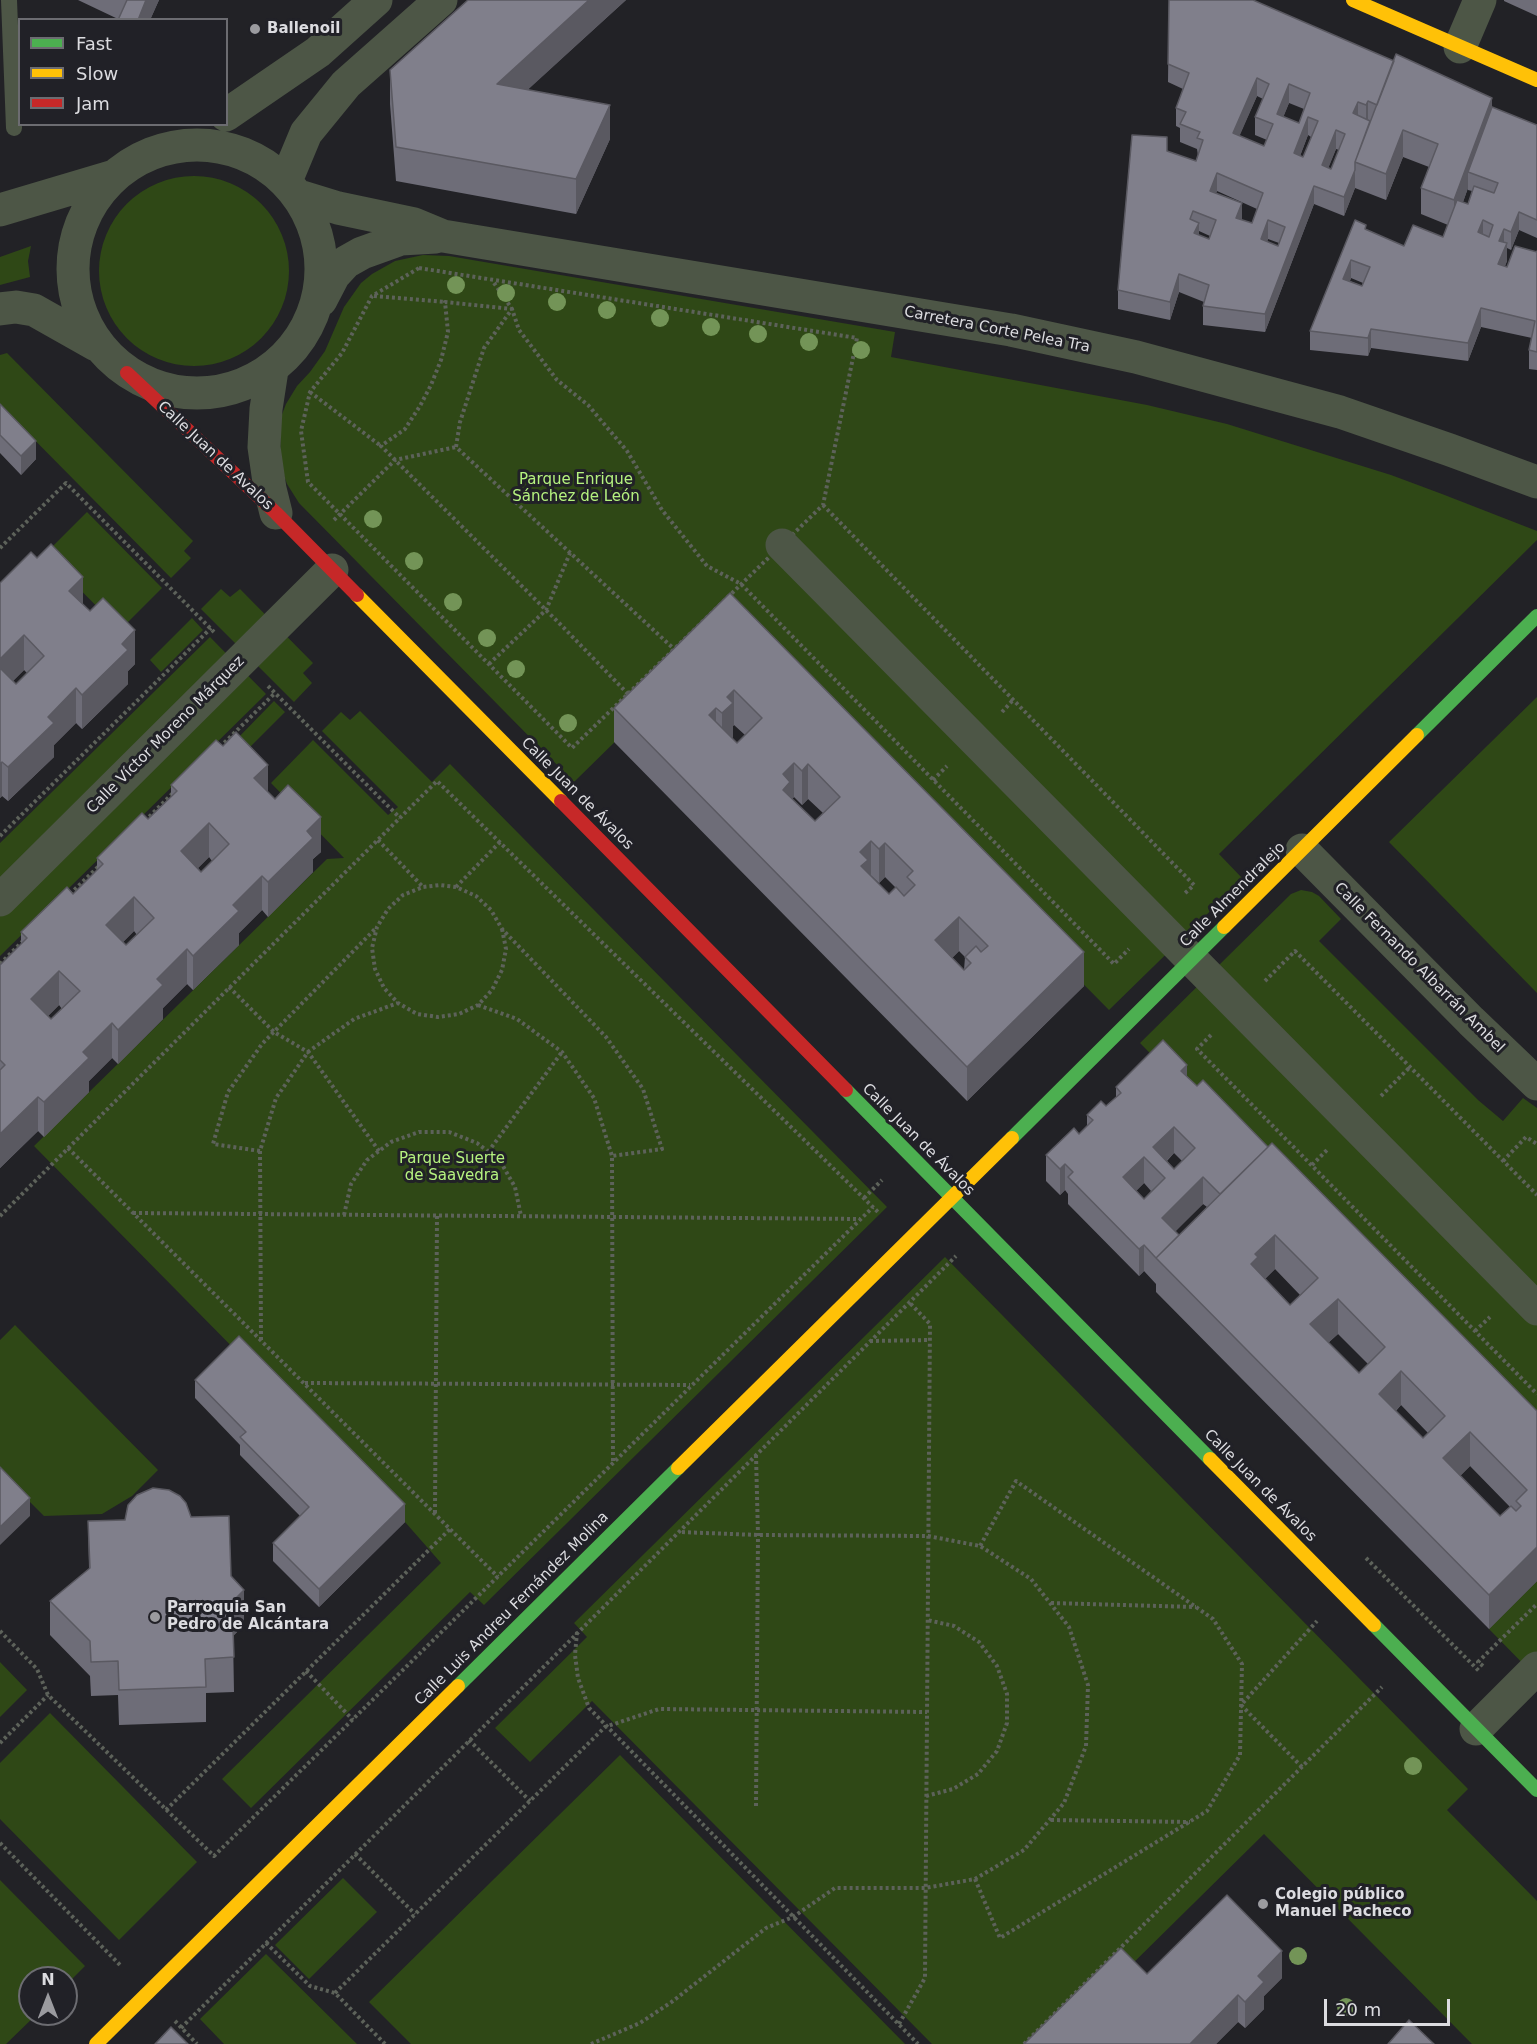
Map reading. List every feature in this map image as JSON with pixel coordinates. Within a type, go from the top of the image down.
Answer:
[{"type":"street","points":[[228,114],[318,52],[376,0]]},
{"type":"street","points":[[293,188],[306,133],[346,84],[441,0]]},
{"type":"street","points":[[1353,0],[1537,80]]},
{"type":"street","points":[[1460,47],[1480,0]]},
{"type":"street","points":[[0,210],[114,176],[145,156],[182,145],[209,126]]},
{"type":"street","points":[[182,145],[220,147],[256,158],[293,188],[317,231],[323,269],[317,308]]},
{"type":"street","points":[[99,347],[80,314],[72,278],[75,240],[90,205],[114,176]]},
{"type":"street","name":"Carretera Corte Pelea Tra","points":[[293,188],[339,208],[414,224],[443,236],[1011,330],[1137,357],[1340,412],[1537,483]]},
{"type":"street","name":"Carretera Corte Pelea Tra","points":[[99,347],[127,374],[162,390],[200,394],[238,388],[272,370],[300,342],[334,275],[346,262],[362,253],[401,239],[443,236]]},
{"type":"street","points":[[0,309],[16,307],[34,310],[99,347]]},
{"type":"street","name":"Calle Juan de Avalos","points":[[272,370],[266,409],[264,447],[276,513]]},
{"type":"street","name":"Calle Juan de Avalos","points":[[127,374],[276,513]]},
{"type":"street","name":"Calle Juan de Ávalos","points":[[276,513],[1537,1791]]},
{"type":"street","points":[[782,544],[1537,1310]]},
{"type":"street","name":"Calle Víctor Moreno Márquez","points":[[0,900],[332,570]]},
{"type":"street","name":"Calle Almendralejo","points":[[952,1198],[1537,615]]},
{"type":"street","name":"Calle Fernando Albarrán Ambel","points":[[1302,850],[1471,1021],[1537,1084]]},
{"type":"street","name":"Calle Luis Andreu Fernández Molina","points":[[96,2044],[952,1198]]},
{"type":"street","points":[[1476,1729],[1537,1668]]},
{"type":"lane","points":[[9,0],[14,128]]},
{"type":"path","points":[[419,268],[372,296],[342,353],[310,392],[301,431],[308,482],[572,748],[823,505],[857,338]]},
{"type":"path","points":[[492,280],[512,309],[519,330],[557,380],[588,405],[627,451],[662,510],[707,566],[741,584],[1114,964]]},
{"type":"path","points":[[372,296],[512,309]]},
{"type":"path","points":[[381,446],[405,429],[431,385],[441,360],[448,332],[445,302]]},
{"type":"path","points":[[456,447],[460,422],[484,348],[512,309]]},
{"type":"path","points":[[310,392],[381,446],[628,694]]},
{"type":"path","points":[[307,545],[395,460],[456,447]]},
{"type":"path","points":[[456,447],[674,649]]},
{"type":"path","points":[[0,548],[66,483]]},
{"type":"path","points":[[823,505],[1194,885]]},
{"type":"path","points":[[489,664],[546,610],[570,553]]},
{"type":"path","points":[[0,836],[211,628]]},
{"type":"path","points":[[216,750],[275,693]]},
{"type":"path","points":[[0,1216],[437,781],[908,1241]]},
{"type":"path","points":[[141,824],[175,791]]},
{"type":"path","points":[[378,840],[423,887]]},
{"type":"path","points":[[456,887],[500,842]]},
{"type":"path","points":[[67,898],[100,865]]},
{"type":"path","points":[[260,1151],[213,1144],[228,1092],[262,1044],[377,927],[388,909],[404,895],[423,887],[440,885],[456,887],[476,896],[491,910],[502,929],[606,1037],[642,1089],[662,1149],[612,1156]]},
{"type":"path","points":[[377,927],[372,948],[375,969],[384,988],[398,1003],[417,1014],[438,1017],[459,1014],[478,1005],[492,990],[502,970],[506,950],[502,929]]},
{"type":"path","points":[[0,964],[25,939]]},
{"type":"path","points":[[1295,951],[1537,1195]]},
{"type":"path","points":[[229,987],[274,1032],[309,1052],[379,1151]]},
{"type":"path","points":[[261,1341],[260,1151],[276,1098],[309,1052],[354,1019],[398,1003]]},
{"type":"path","points":[[478,1005],[517,1019],[562,1052],[594,1098],[612,1156],[612,1463]]},
{"type":"path","points":[[1197,1049],[1537,1394]]},
{"type":"path","points":[[488,1152],[562,1052]]},
{"type":"path","points":[[344,1215],[351,1184],[368,1160],[379,1151],[391,1142],[419,1132],[449,1132],[477,1143],[500,1161],[515,1187],[521,1216]]},
{"type":"path","points":[[1503,1161],[1526,1137],[1537,1144]]},
{"type":"path","points":[[68,1148],[498,1576]]},
{"type":"path","points":[[0,1631],[37,1669],[48,1695],[214,1857],[873,1207]]},
{"type":"path","points":[[133,1214],[860,1219]]},
{"type":"path","points":[[435,1514],[437,1215]]},
{"type":"path","points":[[181,2028],[955,1255]]},
{"type":"path","points":[[898,2024],[925,1978],[930,1324],[908,1301]]},
{"type":"path","points":[[870,1341],[930,1340]]},
{"type":"path","points":[[304,1383],[692,1385]]},
{"type":"path","points":[[756,1454],[758,1535],[756,1808]]},
{"type":"path","points":[[975,1879],[1000,1938],[1208,1811],[1240,1755],[1242,1664],[1213,1619],[1016,1481],[980,1546]]},
{"type":"path","points":[[166,1810],[450,1529]]},
{"type":"path","points":[[591,2044],[640,2023],[673,2001],[766,1928],[793,1917],[835,1888],[925,1888],[975,1879],[1024,1850],[1064,1803],[1086,1746],[1088,1685],[1069,1628],[1031,1579],[980,1546],[928,1536],[678,1532]]},
{"type":"path","points":[[1363,1554],[1507,1699]]},
{"type":"path","points":[[1050,1603],[1196,1607]]},
{"type":"path","points":[[1478,1662],[1537,1604]]},
{"type":"path","points":[[926,1796],[952,1790],[978,1774],[997,1751],[1007,1723],[1007,1694],[997,1666],[979,1642],[954,1626],[927,1620]]},
{"type":"path","points":[[1241,1705],[1318,1621]]},
{"type":"path","points":[[577,1632],[575,1655],[578,1678],[589,1708],[605,1727],[918,2044]]},
{"type":"path","points":[[306,1671],[353,1720]]},
{"type":"path","points":[[1024,2044],[1382,1686]]},
{"type":"path","points":[[0,1743],[48,1695]]},
{"type":"path","points":[[1241,1705],[1302,1767]]},
{"type":"path","points":[[335,1993],[605,1727],[659,1709],[927,1712]]},
{"type":"path","points":[[470,1740],[530,1801]]},
{"type":"path","points":[[1050,1820],[1191,1822]]},
{"type":"path","points":[[0,1843],[197,2044]]},
{"type":"path","points":[[355,1854],[415,1914]]},
{"type":"path","points":[[266,1943],[310,1986],[335,1993],[385,2044]]},
{"type":"green space","points":[[185,176],[203,176],[239,187],[254,197],[268,211],[285,243],[289,271],[285,299],[278,316],[268,331],[254,345],[222,362],[203,366],[185,366],[149,355],[134,345],[120,331],[103,299],[99,280],[99,262],[110,226],[120,211],[134,197],[166,180]]},
{"type":"green space","points":[[31,246],[28,261],[30,277],[0,285],[0,257]]},
{"type":"green space","name":"Parque Enrique Sánchez de León","points":[[423,255],[449,256],[895,332],[891,357],[1147,405],[1227,424],[1391,475],[1442,494],[1537,531],[1537,540],[1219,854],[1243,879],[1109,1010],[731,628],[574,782],[299,503],[287,484],[280,464],[281,417],[286,404],[297,386],[325,351],[344,307],[361,283],[395,261]]},
{"type":"green space","points":[[7,353],[193,541],[184,551],[191,558],[171,578],[0,405],[0,355]]},
{"type":"green space","points":[[87,512],[162,588],[120,630],[45,554]]},
{"type":"green space","points":[[221,589],[230,597],[240,589],[313,663],[303,673],[312,683],[294,702],[201,609]]},
{"type":"green space","points":[[192,618],[203,630],[161,672],[150,660]]},
{"type":"green space","points":[[210,637],[266,694],[0,956],[0,843]]},
{"type":"green space","points":[[1537,697],[1537,993],[1389,842]]},
{"type":"green space","points":[[274,701],[285,712],[242,755],[232,744]]},
{"type":"green space","name":"Parque Suerte de Saavedra","points":[[360,711],[432,782],[450,764],[887,1207],[484,1605],[470,1592],[251,1808],[222,1779],[441,1563],[405,1522],[34,1146],[327,859],[344,858],[271,783],[313,740],[388,815],[398,807],[322,731],[341,712],[350,720]]},
{"type":"green space","points":[[1301,890],[1319,896],[1341,919],[1319,941],[1478,1100],[1503,1121],[1523,1098],[1537,1108],[1537,1445],[1140,1043],[1291,894]]},
{"type":"green space","points":[[945,1257],[1468,1789],[1447,1810],[1537,1901],[1537,2044],[1472,2044],[1264,1834],[1051,2044],[932,2044],[592,1701],[530,1762],[495,1728],[587,1637],[574,1623]]},
{"type":"green space","points":[[15,1325],[158,1470],[132,1496],[102,1514],[44,1516],[0,1472],[0,1340]]},
{"type":"green space","points":[[1537,1581],[1537,1678],[1489,1629]]},
{"type":"green space","points":[[0,1662],[27,1690],[0,1717]]},
{"type":"green space","points":[[50,1713],[197,1862],[119,1940],[0,1819],[0,1763]]},
{"type":"green space","points":[[620,1755],[905,2044],[411,2044],[369,2002]]},
{"type":"green space","points":[[343,1878],[377,1912],[309,1979],[275,1945]]},
{"type":"green space","points":[[0,1880],[85,1966],[78,1973],[78,1966],[18,1966],[18,2026],[25,2026],[6,2044],[0,2044]]},
{"type":"green space","points":[[266,1954],[357,2044],[224,2044],[200,2019]]},
{"type":"building","points":[[127,0],[146,0],[139,18],[119,18]]},
{"type":"building","points":[[468,0],[589,0],[497,84],[610,105],[576,179],[396,147],[390,70]]},
{"type":"building","points":[[1169,0],[1253,0],[1394,61],[1377,105],[1368,101],[1366,105],[1358,102],[1353,113],[1370,121],[1344,197],[1314,186],[1265,314],[1203,306],[1209,285],[1179,274],[1170,302],[1118,290],[1132,135],[1167,137],[1167,151],[1196,161],[1203,140],[1197,138],[1200,132],[1180,124],[1186,112],[1176,108],[1189,73],[1168,64]],"holes":[[[1257,78],[1269,84],[1255,117],[1273,124],[1264,146],[1233,133]],[[1289,84],[1310,93],[1299,123],[1277,114]],[[1308,117],[1318,121],[1303,157],[1294,153]],[[1336,130],[1345,134],[1331,169],[1322,165]],[[1217,173],[1263,193],[1252,223],[1236,218],[1242,203],[1210,191]],[[1193,211],[1216,220],[1209,239],[1194,233],[1199,223],[1190,219]],[[1268,220],[1285,227],[1278,246],[1261,239]]]},
{"type":"building","points":[[1396,54],[1492,98],[1454,200],[1421,188],[1438,144],[1403,130],[1386,174],[1355,162]]},
{"type":"building","points":[[1492,107],[1537,125],[1537,220],[1519,212],[1511,232],[1504,229],[1499,241],[1507,243],[1498,264],[1507,267],[1515,246],[1537,252],[1537,352],[1529,350],[1535,321],[1481,308],[1468,343],[1371,329],[1368,338],[1310,331],[1355,220],[1366,225],[1365,229],[1404,246],[1413,225],[1443,237],[1457,200],[1468,204],[1474,186],[1494,193],[1498,183],[1468,172]],"holes":[[[1483,220],[1493,225],[1489,237],[1478,232]],[[1351,260],[1370,267],[1362,286],[1343,279]]]},
{"type":"building","points":[[0,404],[36,441],[21,456],[0,435]]},
{"type":"building","points":[[51,544],[83,577],[69,591],[90,611],[103,598],[135,630],[122,644],[128,650],[82,695],[76,688],[48,717],[54,723],[8,767],[2,762],[0,764],[0,668],[16,684],[44,656],[24,635],[0,659],[0,583],[31,552],[37,558]]},
{"type":"building","points":[[730,593],[1084,952],[967,1067],[614,708]],"holes":[[[734,690],[762,718],[737,743],[709,715],[716,708],[722,713],[733,703],[727,697]],[[794,763],[802,771],[808,764],[840,797],[815,821],[783,790],[790,782],[783,774]],[[871,841],[879,849],[885,843],[913,871],[907,877],[915,885],[904,896],[896,887],[889,894],[861,866],[868,860],[860,852]],[[959,917],[988,946],[981,952],[976,946],[965,957],[971,963],[964,970],[935,940]]]},
{"type":"building","points":[[236,732],[268,765],[254,778],[275,799],[288,785],[321,817],[307,831],[313,838],[268,882],[262,876],[233,905],[239,911],[193,956],[187,949],[157,979],[163,985],[118,1030],[112,1023],[83,1052],[89,1058],[44,1102],[38,1097],[0,1134],[0,1070],[5,1065],[0,1060],[0,965],[27,938],[21,932],[67,887],[73,894],[103,864],[97,858],[142,813],[148,819],[177,791],[171,785],[216,740],[223,746]],"holes":[[[209,823],[229,844],[201,872],[181,851]],[[134,897],[154,918],[126,945],[106,925]],[[59,971],[80,991],[51,1019],[31,999]]]},
{"type":"building","points":[[1163,1040],[1187,1065],[1181,1071],[1197,1086],[1203,1080],[1268,1147],[1220,1194],[1203,1177],[1162,1218],[1179,1235],[1156,1258],[1144,1245],[1139,1249],[1068,1177],[1073,1172],[1065,1164],[1060,1169],[1046,1155],[1074,1128],[1079,1134],[1093,1120],[1087,1115],[1101,1101],[1106,1106],[1121,1093],[1116,1087]],"holes":[[[1174,1127],[1195,1148],[1174,1169],[1153,1147]],[[1144,1157],[1165,1178],[1144,1199],[1123,1177]]]},
{"type":"building","points":[[1272,1143],[1537,1411],[1537,1547],[1489,1595],[1156,1258]],"holes":[[[1275,1235],[1318,1278],[1290,1305],[1251,1264],[1258,1257],[1255,1254]],[[1338,1299],[1385,1347],[1359,1373],[1310,1324]],[[1401,1371],[1445,1416],[1423,1438],[1379,1394]],[[1470,1432],[1527,1490],[1516,1501],[1521,1506],[1516,1511],[1511,1506],[1500,1516],[1443,1458]]]},
{"type":"building","points":[[239,1336],[405,1504],[319,1589],[273,1543],[309,1507],[240,1437],[246,1432],[195,1380]]},
{"type":"building","points":[[0,1467],[30,1498],[0,1527]]},
{"type":"building","name":"Parroquia San Pedro de Alcántara","points":[[153,1488],[169,1490],[180,1496],[186,1503],[191,1517],[229,1516],[231,1576],[244,1590],[232,1602],[234,1657],[205,1659],[206,1687],[119,1690],[118,1661],[91,1662],[90,1641],[50,1601],[90,1568],[88,1521],[125,1520],[128,1505],[137,1495]]},
{"type":"building","points":[[1227,1895],[1282,1951],[1258,1976],[1264,1982],[1245,2002],[1238,1995],[1190,2044],[1024,2044],[1121,1948],[1147,1974]]},
{"type":"building","points":[[1409,2020],[1434,2044],[1388,2044]]},
{"type":"building","points":[[171,2027],[188,2044],[155,2044]]},
{"type":"traffic: fast","points":[[1417,735],[1537,616]]},
{"type":"traffic: fast","points":[[1012,1138],[1224,927]]},
{"type":"traffic: fast","points":[[846,1090],[1210,1459]]},
{"type":"traffic: fast","points":[[458,1686],[678,1468]]},
{"type":"traffic: fast","points":[[1374,1625],[1537,1790]]},
{"type":"traffic: slow","points":[[1353,0],[1537,80]]},
{"type":"traffic: slow","points":[[357,595],[561,801]]},
{"type":"traffic: slow","points":[[1224,927],[1417,735]]},
{"type":"traffic: slow","points":[[678,1468],[1012,1138]]},
{"type":"traffic: slow","points":[[1210,1459],[1374,1625]]},
{"type":"traffic: slow","points":[[96,2044],[458,1686]]},
{"type":"traffic: jam","points":[[127,373],[276,513],[357,595]]},
{"type":"traffic: jam","points":[[561,801],[846,1090]]},
{"type":"place","name":"Ballenoil","points":[[255,29]]},
{"type":"place","name":"Parroquia San Pedro de Alcántara","points":[[155,1617]]},
{"type":"place","name":"Colegio público Manuel Pacheco","points":[[1263,1904]]}]
